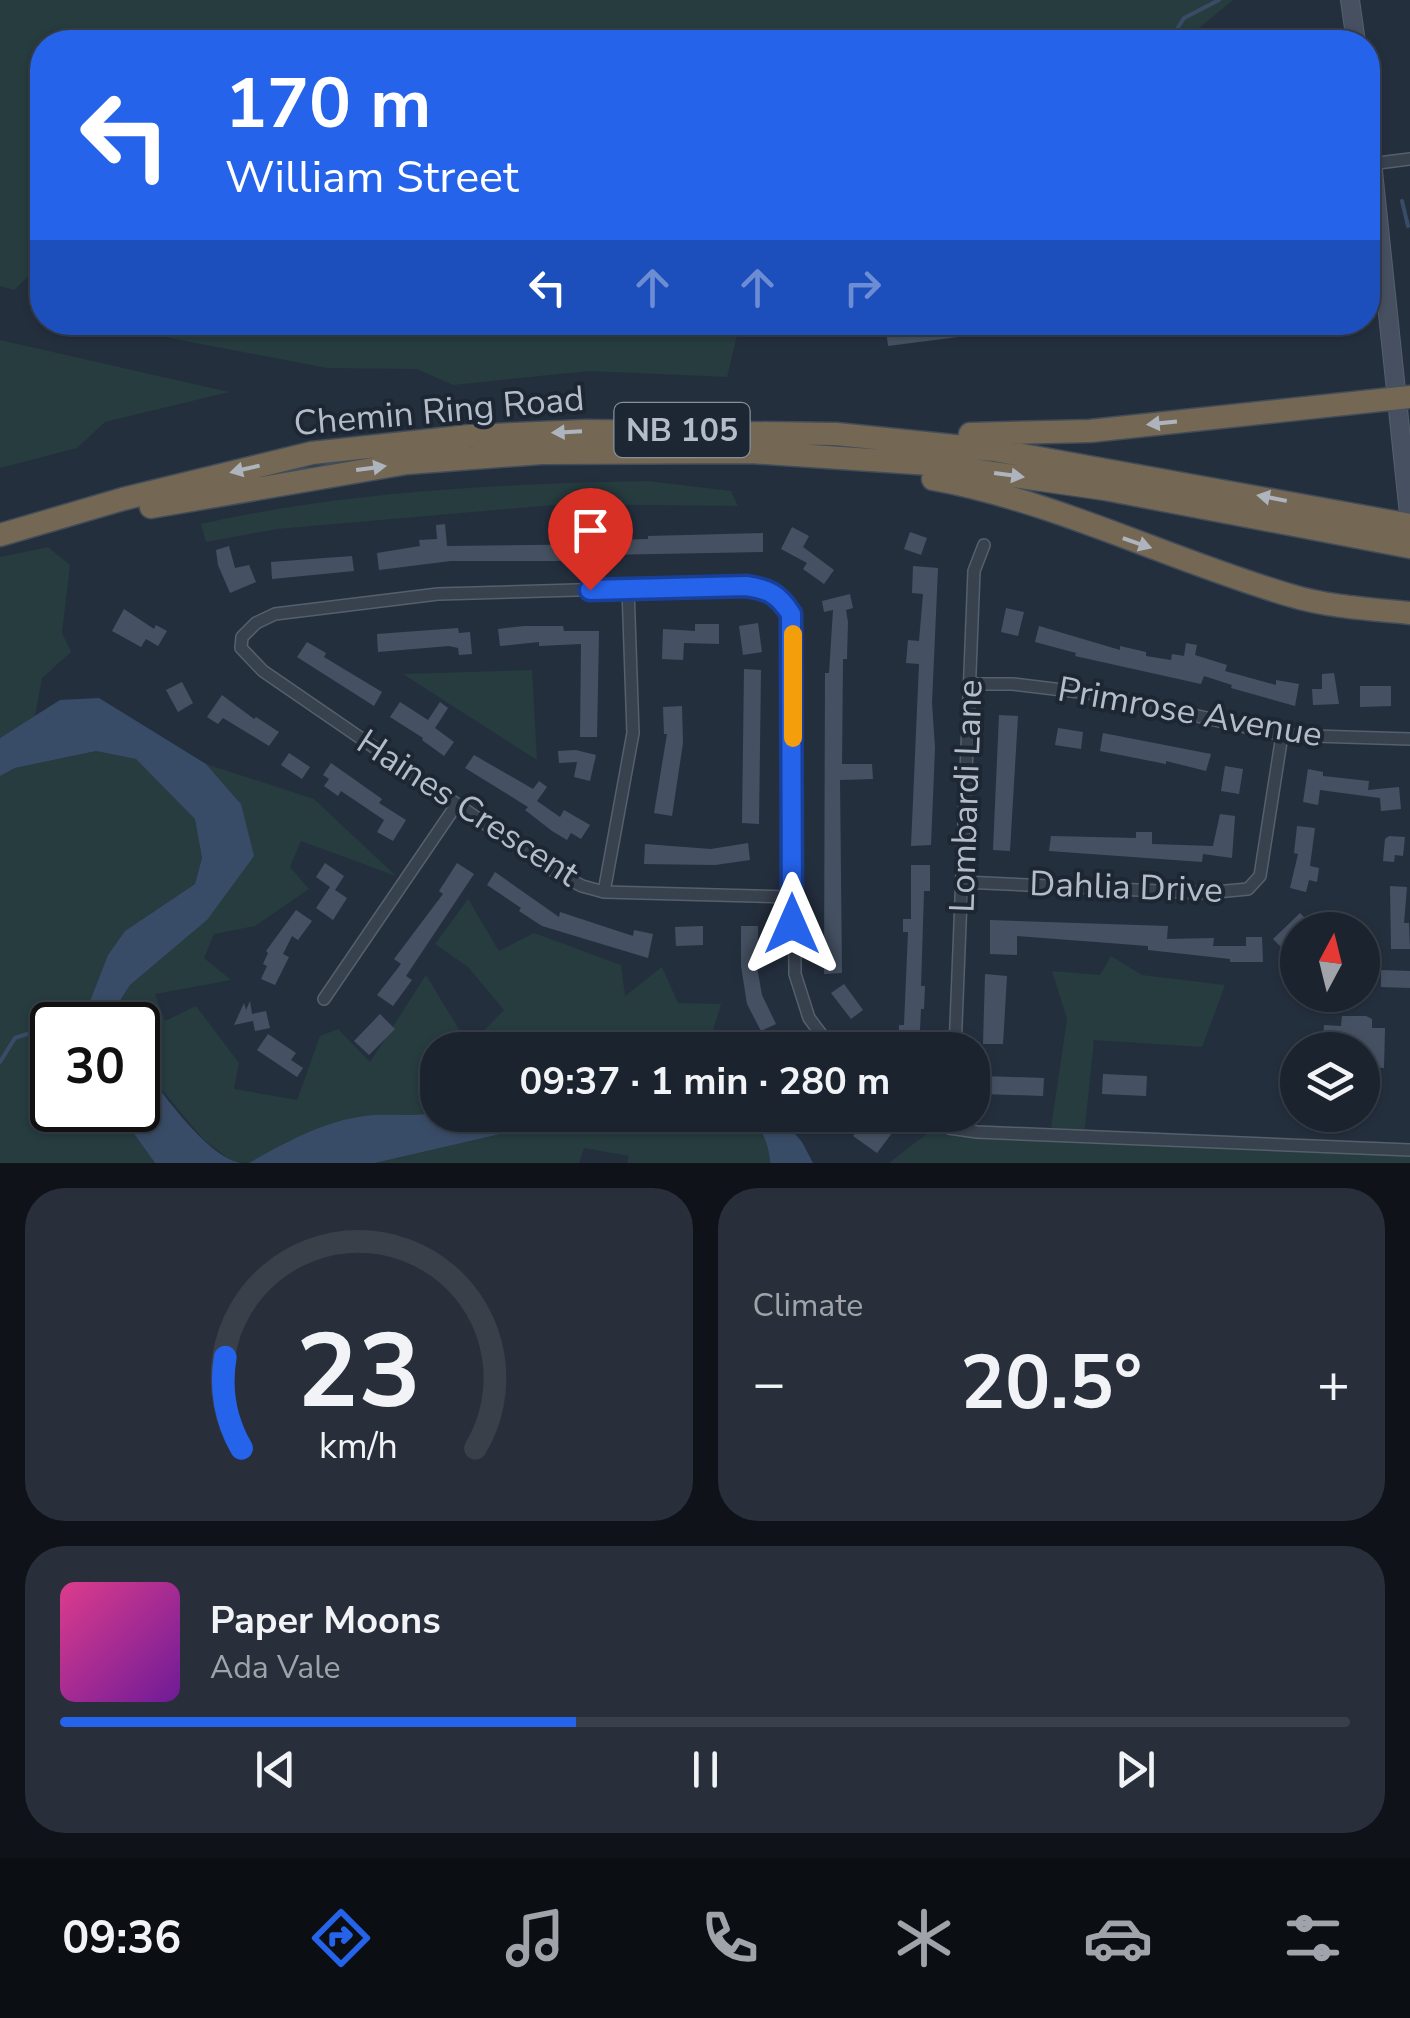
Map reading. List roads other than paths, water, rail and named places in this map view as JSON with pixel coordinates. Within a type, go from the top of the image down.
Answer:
[{"type":"highway","points":[[728,430],[824,426],[985,435],[1042,434],[1404,397]]},
{"type":"highway","name":"Chemin Ring Road","points":[[0,536],[223,474],[343,449],[548,432],[728,430],[836,434],[994,450],[1369,528]]},
{"type":"highway","points":[[631,451],[901,473],[960,484],[1290,596],[1410,613]]},
{"type":"highway","name":"Chemin Ring Road","points":[[0,536],[406,463],[631,451],[766,453],[931,464],[1369,528]]},
{"type":"highway","name":"NB 105","points":[[1369,528],[1410,524]]},
{"type":"highway","name":"NB 105","points":[[1369,528],[1410,547]]},
{"type":"main road","points":[[1350,0],[1354,30]]},
{"type":"main road","points":[[1380,233],[1404,397],[1410,524]]},
{"type":"street","points":[[1380,163],[1410,160]]},
{"type":"street","name":"Lombardi Lane","points":[[956,1032],[974,571],[984,544]]},
{"type":"street","points":[[604,892],[633,733],[628,589],[764,588],[780,597],[791,614],[792,898],[797,986],[818,1032]]},
{"type":"street","name":"Haines Crescent","points":[[628,589],[438,594],[299,608],[265,618],[242,638],[241,648],[253,664],[582,886],[604,892],[792,898]]},
{"type":"street","name":"Primrose Avenue","points":[[970,684],[1013,684],[1104,695],[1282,735],[1410,738]]},
{"type":"street","name":"Dahlia Drive","points":[[964,882],[1206,893],[1248,888],[1260,876],[1282,735]]},
{"type":"street","points":[[324,999],[457,804]]},
{"type":"street","points":[[977,1132],[1410,1150]]},
{"type":"water","points":[[99,698],[206,764],[241,804],[254,856],[207,920],[130,985],[121,1002],[90,1002],[108,955],[125,931],[195,884],[202,858],[195,819],[136,759],[96,751],[15,768],[0,776],[0,738],[60,700]]},
{"type":"water","points":[[160,1090],[213,1148],[241,1163],[155,1163],[133,1132],[160,1132]]},
{"type":"water","points":[[420,1114],[420,1132],[509,1132],[375,1163],[249,1163],[294,1139],[341,1121],[374,1115]]},
{"type":"water","points":[[761,1132],[793,1132],[813,1163],[770,1163]]},
{"type":"waterway","points":[[1176,30],[1184,18],[1219,0]]},
{"type":"waterway","points":[[1402,201],[1408,226]]},
{"type":"waterway","points":[[0,1062],[15,1038],[30,1035]]}]
